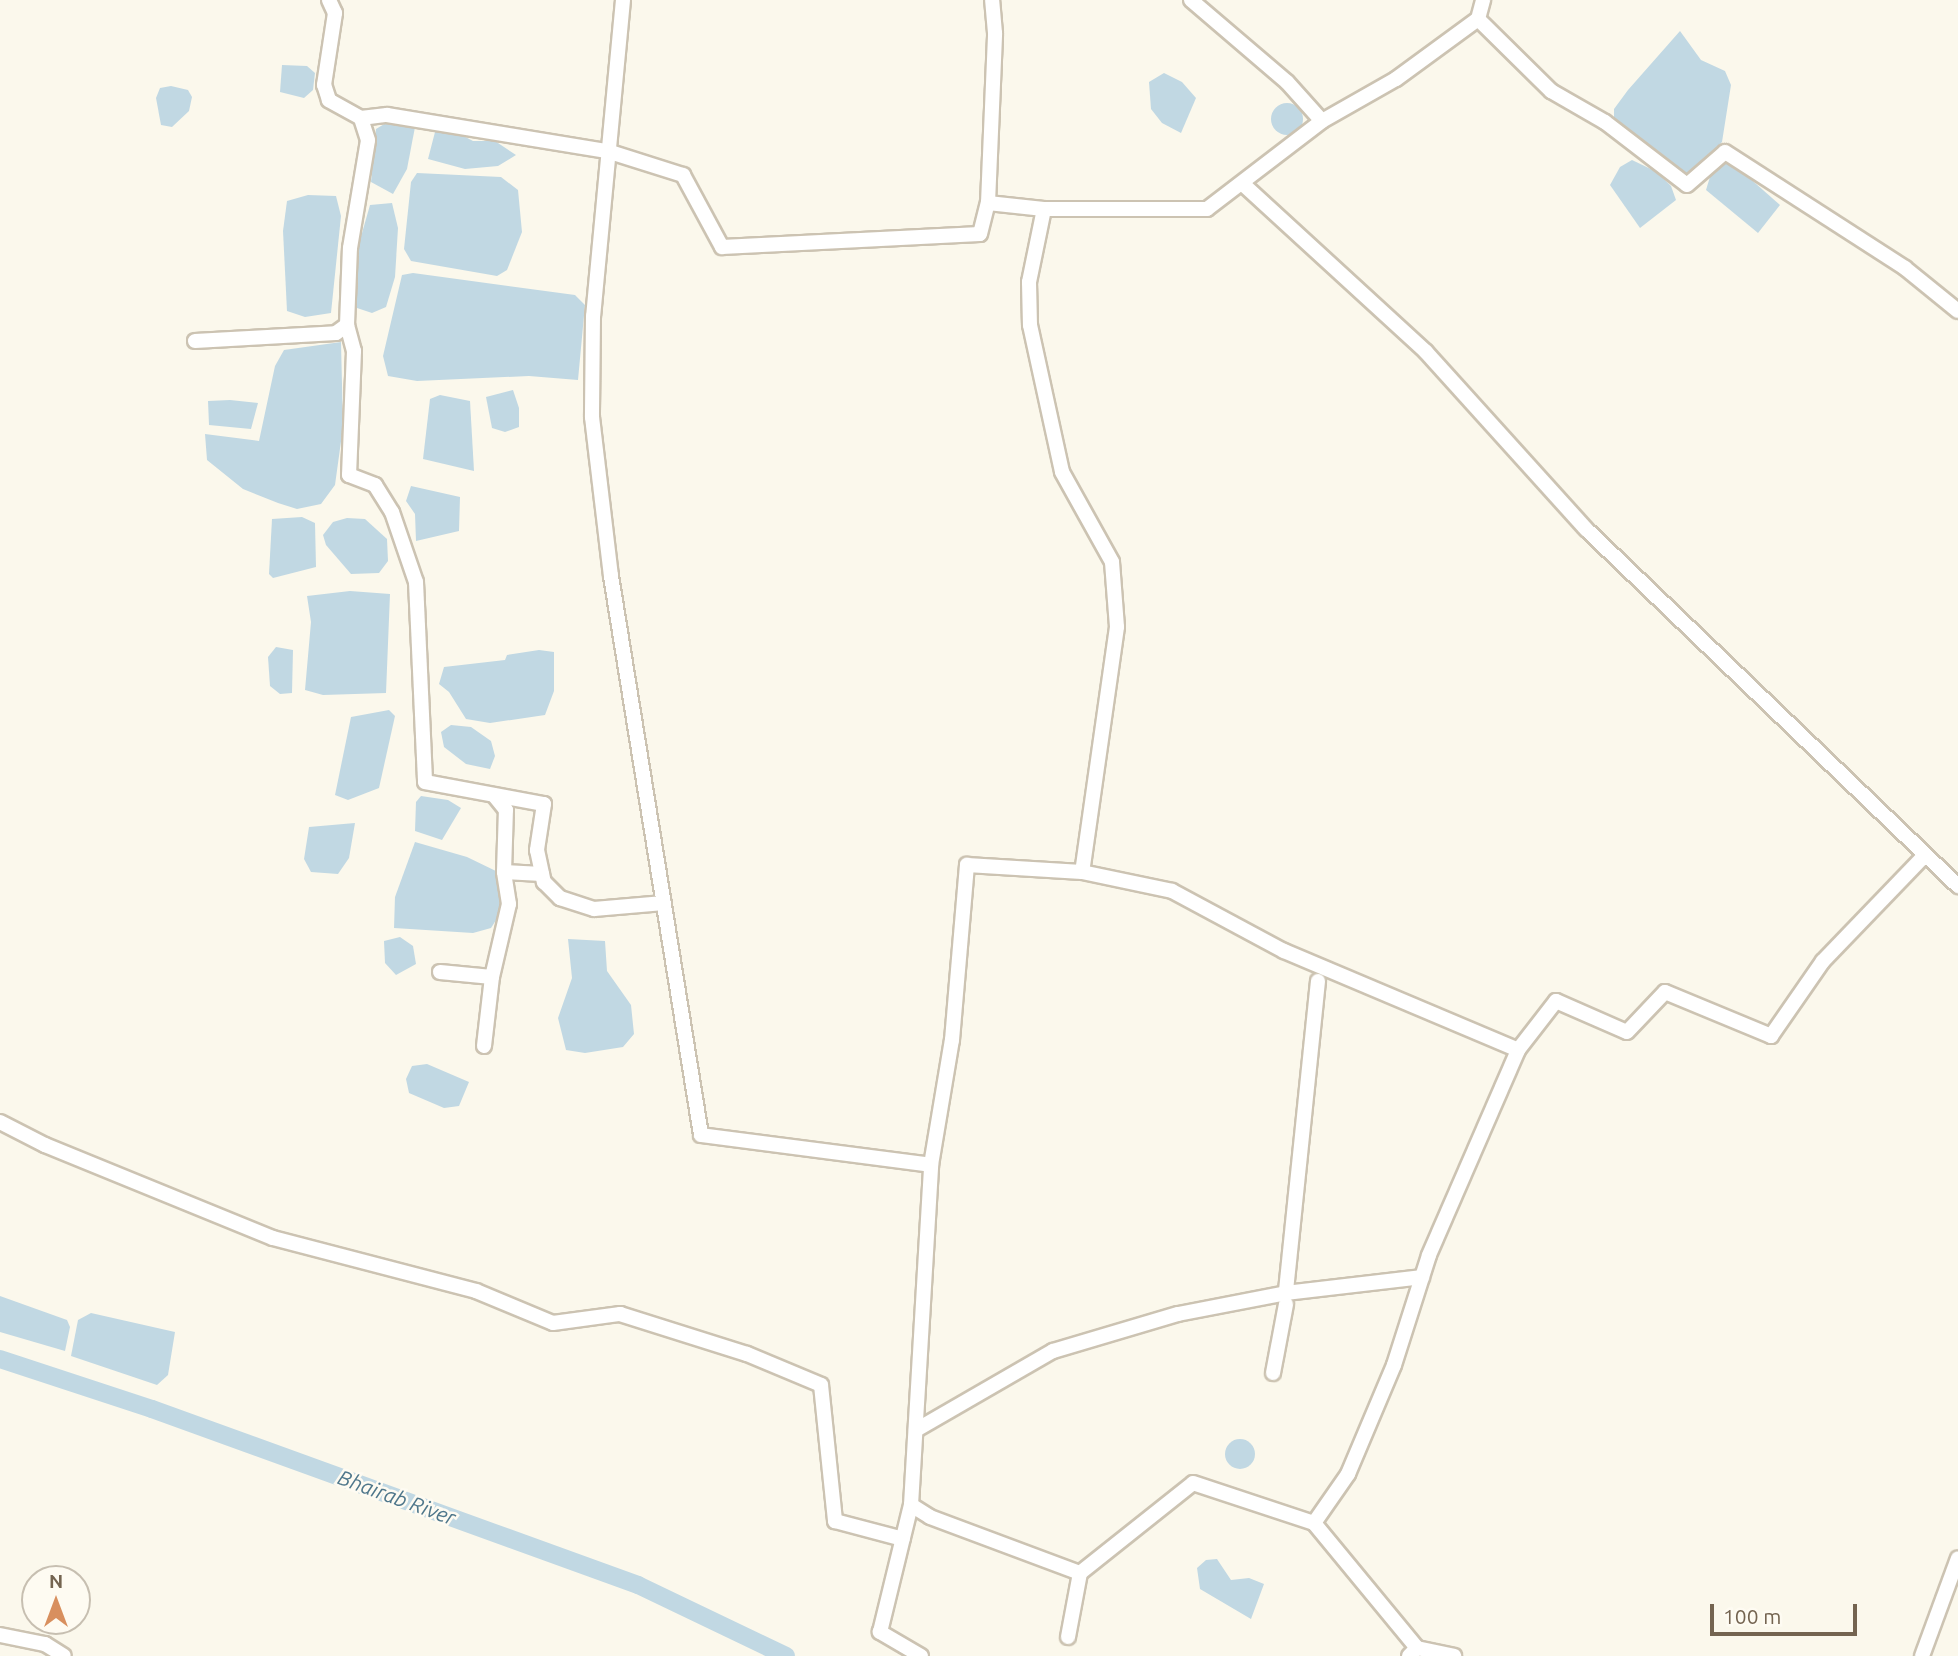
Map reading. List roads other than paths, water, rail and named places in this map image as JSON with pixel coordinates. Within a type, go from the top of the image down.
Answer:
[{"type":"street","points":[[329,0],[335,13],[324,85],[329,100],[361,118],[387,114],[607,151],[683,174],[722,247],[980,234],[988,203],[995,33],[992,0]]},
{"type":"street","points":[[623,0],[593,316],[592,417],[611,576],[701,1135],[931,1165]]},
{"type":"street","points":[[1191,0],[1287,82],[1322,121]]},
{"type":"street","points":[[988,203],[1044,209],[1207,209],[1244,185],[1322,121],[1396,79],[1478,19],[1483,0]]},
{"type":"street","points":[[1478,19],[1550,91],[1605,122],[1687,185],[1725,152],[1905,268],[1958,310]]},
{"type":"street","points":[[361,118],[368,141],[350,248],[347,325],[354,351],[349,475],[375,485],[392,512],[416,582],[425,782],[544,804],[537,850],[544,882],[560,898],[594,909],[664,903]]},
{"type":"street","points":[[1244,185],[1426,352],[1586,528],[1958,886]]},
{"type":"street","points":[[1044,209],[1029,282],[1030,325],[1062,472],[1112,562],[1116,614],[1082,872]]},
{"type":"street","points":[[195,341],[336,333],[347,325]]},
{"type":"street","points":[[484,1046],[492,977],[509,904],[504,872],[506,810],[494,795]]},
{"type":"street","points":[[1314,1523],[1348,1474],[1394,1365],[1422,1277],[1518,1050],[1556,1001],[1627,1032],[1665,992],[1771,1036],[1823,961],[1926,855]]},
{"type":"street","points":[[921,1656],[880,1632],[911,1505],[931,1165],[952,1040],[967,865],[1082,872],[1172,891],[1284,951],[1518,1050]]},
{"type":"street","points":[[504,872],[542,874]]},
{"type":"street","points":[[440,972],[492,977]]},
{"type":"street","points":[[1273,1373],[1286,1299],[1318,981]]},
{"type":"street","points":[[0,1122],[45,1145],[273,1238],[476,1291],[553,1323],[620,1314],[747,1354],[821,1385],[835,1521],[903,1539]]},
{"type":"street","points":[[916,1430],[1053,1351],[1178,1314],[1422,1277]]},
{"type":"street","points":[[1068,1637],[1080,1573],[1193,1483],[1314,1523],[1413,1652],[1454,1656]]},
{"type":"street","points":[[911,1505],[930,1517],[1080,1573]]},
{"type":"street","points":[[1922,1656],[1958,1558]]},
{"type":"street","points":[[0,1635],[45,1644],[64,1656]]},
{"type":"water","points":[[1680,31],[1701,60],[1725,71],[1731,85],[1722,142],[1692,173],[1683,174],[1614,122],[1614,109]]},
{"type":"water","points":[[282,65],[307,66],[315,73],[313,90],[304,98],[280,92]]},
{"type":"water","points":[[1164,73],[1182,82],[1196,98],[1181,133],[1162,123],[1151,109],[1149,82]]},
{"type":"water","points":[[171,86],[188,90],[192,97],[189,111],[172,127],[161,125],[156,98],[160,88]]},
{"type":"water","points":[[1287,103],[1298,108],[1303,119],[1298,130],[1287,135],[1276,130],[1271,119],[1276,108]]},
{"type":"water","points":[[386,123],[415,127],[407,169],[393,194],[371,182],[376,129]]},
{"type":"water","points":[[452,130],[473,141],[495,141],[516,155],[498,166],[465,169],[428,159],[435,132]]},
{"type":"water","points":[[1632,160],[1657,172],[1671,186],[1676,200],[1640,228],[1610,185],[1620,167]]},
{"type":"water","points":[[1729,160],[1780,205],[1758,233],[1706,190],[1713,167]]},
{"type":"water","points":[[417,173],[501,177],[518,190],[522,232],[507,270],[497,276],[411,261],[404,249],[411,182]]},
{"type":"water","points":[[308,195],[336,196],[341,216],[331,313],[305,317],[287,311],[283,231],[287,201]]},
{"type":"water","points":[[392,203],[398,228],[395,277],[386,307],[372,313],[357,308],[353,284],[360,240],[370,205]]},
{"type":"water","points":[[413,273],[575,295],[585,305],[578,380],[529,376],[417,381],[388,376],[383,356],[402,275]]},
{"type":"water","points":[[341,342],[343,427],[335,485],[321,504],[297,509],[278,503],[243,489],[207,460],[205,434],[259,441],[275,366],[284,350]]},
{"type":"water","points":[[513,390],[519,408],[519,427],[505,432],[492,428],[486,397]]},
{"type":"water","points":[[440,395],[470,401],[474,471],[423,459],[430,399]]},
{"type":"water","points":[[208,401],[258,403],[251,429],[209,425]]},
{"type":"water","points":[[411,486],[460,497],[459,531],[416,541],[415,514],[406,501]]},
{"type":"water","points":[[302,517],[315,523],[316,567],[273,578],[269,574],[272,519]]},
{"type":"water","points":[[347,518],[365,519],[387,539],[388,561],[379,573],[351,574],[326,545],[323,535],[333,522]]},
{"type":"water","points":[[350,591],[390,594],[386,693],[323,695],[305,690],[311,622],[307,596]]},
{"type":"water","points":[[276,647],[293,650],[292,693],[280,694],[270,686],[268,657]]},
{"type":"water","points":[[539,650],[554,652],[554,691],[545,715],[490,723],[466,719],[449,692],[439,684],[444,667],[505,660],[507,655]]},
{"type":"water","points":[[389,710],[395,716],[379,788],[348,800],[335,795],[351,717]]},
{"type":"water","points":[[451,725],[471,727],[491,741],[495,756],[490,769],[466,764],[444,747],[441,732]]},
{"type":"water","points":[[421,796],[448,800],[461,808],[442,840],[415,831],[416,802]]},
{"type":"water","points":[[355,823],[349,858],[338,874],[311,872],[304,859],[309,827]]},
{"type":"water","points":[[415,842],[467,857],[500,873],[507,903],[491,928],[473,933],[394,928],[395,897]]},
{"type":"water","points":[[400,937],[413,946],[416,964],[396,975],[385,963],[384,941]]},
{"type":"water","points":[[568,939],[605,941],[607,971],[631,1005],[634,1034],[623,1047],[585,1053],[566,1050],[558,1018],[572,978]]},
{"type":"water","points":[[427,1064],[469,1082],[459,1106],[444,1108],[409,1093],[406,1079],[412,1066]]},
{"type":"water","points":[[0,1296],[67,1320],[70,1327],[65,1351],[0,1332]]},
{"type":"water","points":[[91,1313],[175,1332],[168,1375],[157,1385],[71,1356],[78,1320]]},
{"type":"water","points":[[1240,1439],[1251,1443],[1255,1454],[1251,1465],[1240,1469],[1229,1465],[1225,1454],[1229,1443]]},
{"type":"water","points":[[1217,1559],[1231,1580],[1249,1578],[1264,1584],[1251,1619],[1200,1589],[1197,1568],[1206,1560]]},
{"type":"waterway","name":"Bhairab River","points":[[0,1359],[152,1409],[638,1585],[786,1656]]}]
